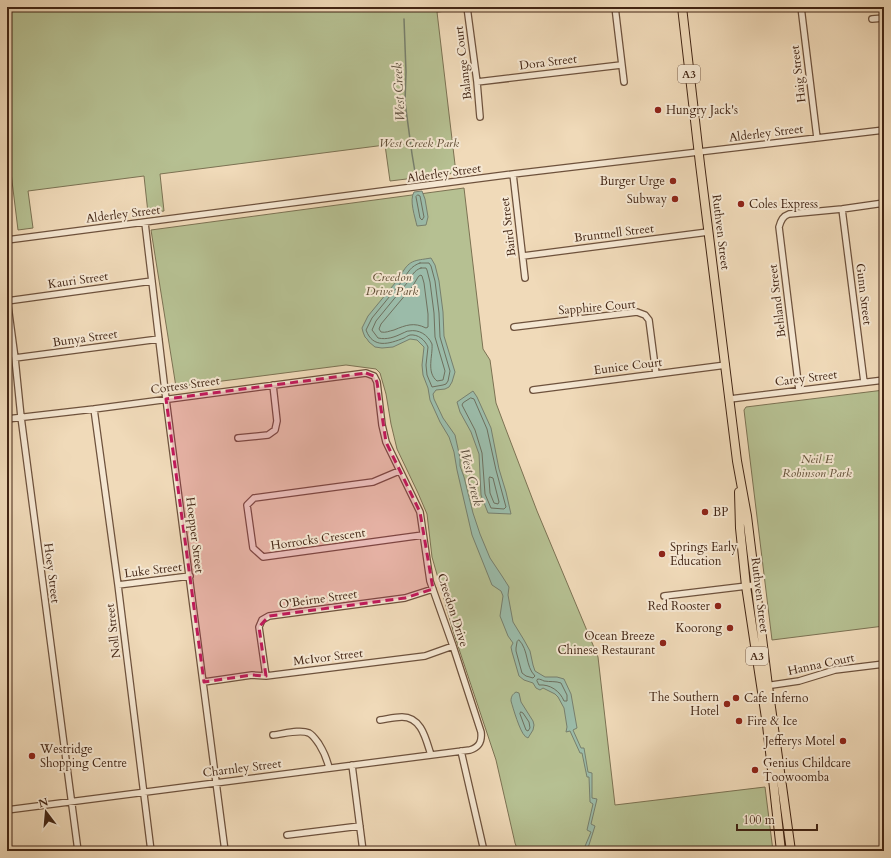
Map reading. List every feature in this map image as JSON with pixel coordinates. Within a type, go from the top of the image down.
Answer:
[{"type":"highway","name":"Ruthven Street","points":[[682,7],[698,152],[737,461],[747,516],[765,686],[767,725],[781,851]]},
{"type":"highway","name":"Ruthven Street","points":[[737,461],[740,528],[746,586],[765,686],[791,851]]},
{"type":"street","name":"Balange Court","points":[[467,7],[480,117]]},
{"type":"street","points":[[615,7],[624,82]]},
{"type":"street","name":"Haig Street","points":[[801,7],[817,138]]},
{"type":"street","points":[[872,19],[884,18]]},
{"type":"street","name":"Dora Street","points":[[477,82],[622,65]]},
{"type":"street","name":"Alderley Street","points":[[7,240],[513,174],[884,130]]},
{"type":"street","name":"Baird Street","points":[[513,174],[525,278]]},
{"type":"street","points":[[842,209],[884,203]]},
{"type":"street","name":"Behland Street","points":[[799,390],[779,227],[782,218],[785,215],[842,209]]},
{"type":"street","name":"Gunn Street","points":[[842,209],[864,382]]},
{"type":"street","name":"Hoepper Street","points":[[145,223],[166,399],[225,851]]},
{"type":"street","name":"Bruntnell Street","points":[[523,256],[708,232]]},
{"type":"street","name":"Kauri Street","points":[[7,299],[152,281]]},
{"type":"street","name":"Hoey Street","points":[[7,299],[78,851]]},
{"type":"street","name":"Sapphire Court","points":[[514,327],[637,312],[645,315],[649,320],[656,374]]},
{"type":"street","name":"Bunya Street","points":[[15,358],[159,339]]},
{"type":"street","name":"Eunice Court","points":[[533,390],[726,365]]},
{"type":"street","name":"Cortess Street","points":[[7,419],[366,373]]},
{"type":"street","name":"Creedon Drive","points":[[366,373],[374,376],[377,382],[382,425],[386,442],[420,512],[430,581],[481,732],[479,745]]},
{"type":"street","name":"Carey Street","points":[[730,399],[884,380]]},
{"type":"street","points":[[238,438],[268,435],[275,430],[277,421],[273,385]]},
{"type":"street","name":"Noll Street","points":[[94,409],[118,585],[151,851]]},
{"type":"street","name":"Horrocks Crescent","points":[[399,471],[373,482],[254,498],[247,504],[253,548],[263,557],[423,535]]},
{"type":"street","name":"Luke Street","points":[[118,585],[190,576]]},
{"type":"street","points":[[664,596],[755,585]]},
{"type":"street","name":"O'Beirne Street","points":[[266,676],[259,627],[262,620],[269,616],[405,598],[433,589]]},
{"type":"street","name":"McIvor Street","points":[[204,682],[252,675],[266,676],[425,656],[453,646]]},
{"type":"street","name":"Hanna Court","points":[[765,686],[799,680],[835,670],[884,664]]},
{"type":"street","points":[[380,720],[404,717],[415,720],[422,728],[431,755]]},
{"type":"street","points":[[274,735],[302,731],[309,733],[314,737],[324,752],[329,768]]},
{"type":"street","name":"Charnley Street","points":[[7,810],[461,751],[474,748],[479,745]]},
{"type":"street","points":[[461,751],[484,851]]},
{"type":"street","points":[[352,765],[363,851]]},
{"type":"street","points":[[287,835],[360,826]]},
{"type":"highlighted area","points":[[366,373],[374,376],[377,382],[386,442],[420,512],[433,589],[405,598],[269,616],[259,627],[266,676],[252,675],[204,682],[166,399]]},
{"type":"green space","name":"West Creek Park","points":[[7,7],[456,7],[457,10],[437,12],[456,173],[390,181],[385,145],[160,174],[164,211],[148,213],[144,176],[28,191],[33,228],[18,230],[7,140]]},
{"type":"green space","name":"Creedon Drive Park","points":[[464,188],[483,349],[490,360],[496,403],[537,511],[598,657],[615,805],[765,787],[773,851],[518,851],[496,760],[454,634],[432,557],[427,514],[397,449],[386,394],[380,373],[376,369],[346,365],[176,387],[151,230]]},
{"type":"green space","name":"Neil E Robinson Park","points":[[884,390],[884,626],[772,640],[744,410],[746,407]]},
{"type":"water","points":[[422,191],[428,217],[426,225],[417,226],[412,199],[414,192]]},
{"type":"water","points":[[431,258],[435,265],[439,281],[444,336],[455,372],[449,387],[436,390],[433,394],[434,399],[443,418],[455,435],[460,458],[460,466],[480,534],[490,558],[509,587],[508,595],[513,622],[530,651],[535,671],[545,677],[557,677],[564,679],[571,694],[577,728],[573,730],[581,748],[584,748],[588,772],[592,773],[592,798],[597,799],[591,824],[595,826],[588,848],[593,851],[583,851],[591,832],[587,830],[593,804],[590,802],[589,777],[587,777],[582,753],[580,753],[570,731],[566,732],[567,727],[564,708],[558,697],[543,688],[540,690],[536,688],[533,683],[524,680],[519,676],[511,647],[513,643],[508,636],[500,616],[503,596],[501,591],[492,585],[472,535],[454,452],[449,437],[430,400],[428,388],[423,375],[422,365],[424,347],[417,340],[410,339],[393,347],[375,347],[365,337],[363,332],[362,328],[368,316],[400,277],[406,267],[412,262]]},
{"type":"water","points":[[473,391],[491,428],[499,469],[511,514],[488,513],[481,495],[479,454],[471,432],[460,412],[457,402]]},
{"type":"water","points":[[516,692],[519,693],[521,702],[533,721],[533,730],[528,738],[521,730],[511,701],[512,695]]},
{"type":"waterway","name":"West Creek","points":[[404,19],[406,72],[405,102],[417,184]]},
{"type":"place","name":"Hungry Jack's","points":[[658,110]]},
{"type":"place","name":"Burger Urge","points":[[673,181]]},
{"type":"place","name":"Subway","points":[[675,199]]},
{"type":"place","name":"Coles Express","points":[[741,204]]},
{"type":"place","name":"BP","points":[[705,512]]},
{"type":"place","name":"Springs Early Education","points":[[662,554]]},
{"type":"place","name":"Red Rooster","points":[[718,606]]},
{"type":"place","name":"Koorong","points":[[730,628]]},
{"type":"place","name":"Ocean Breeze Chinese Restaurant","points":[[663,643]]},
{"type":"place","name":"Cafe Inferno","points":[[736,698]]},
{"type":"place","name":"The Southern Hotel","points":[[727,704]]},
{"type":"place","name":"Fire & Ice","points":[[739,721]]},
{"type":"place","name":"Jefferys Motel","points":[[843,741]]},
{"type":"place","name":"Westridge Shopping Centre","points":[[32,756]]},
{"type":"place","name":"Genius Childcare Toowoomba","points":[[755,770]]}]
